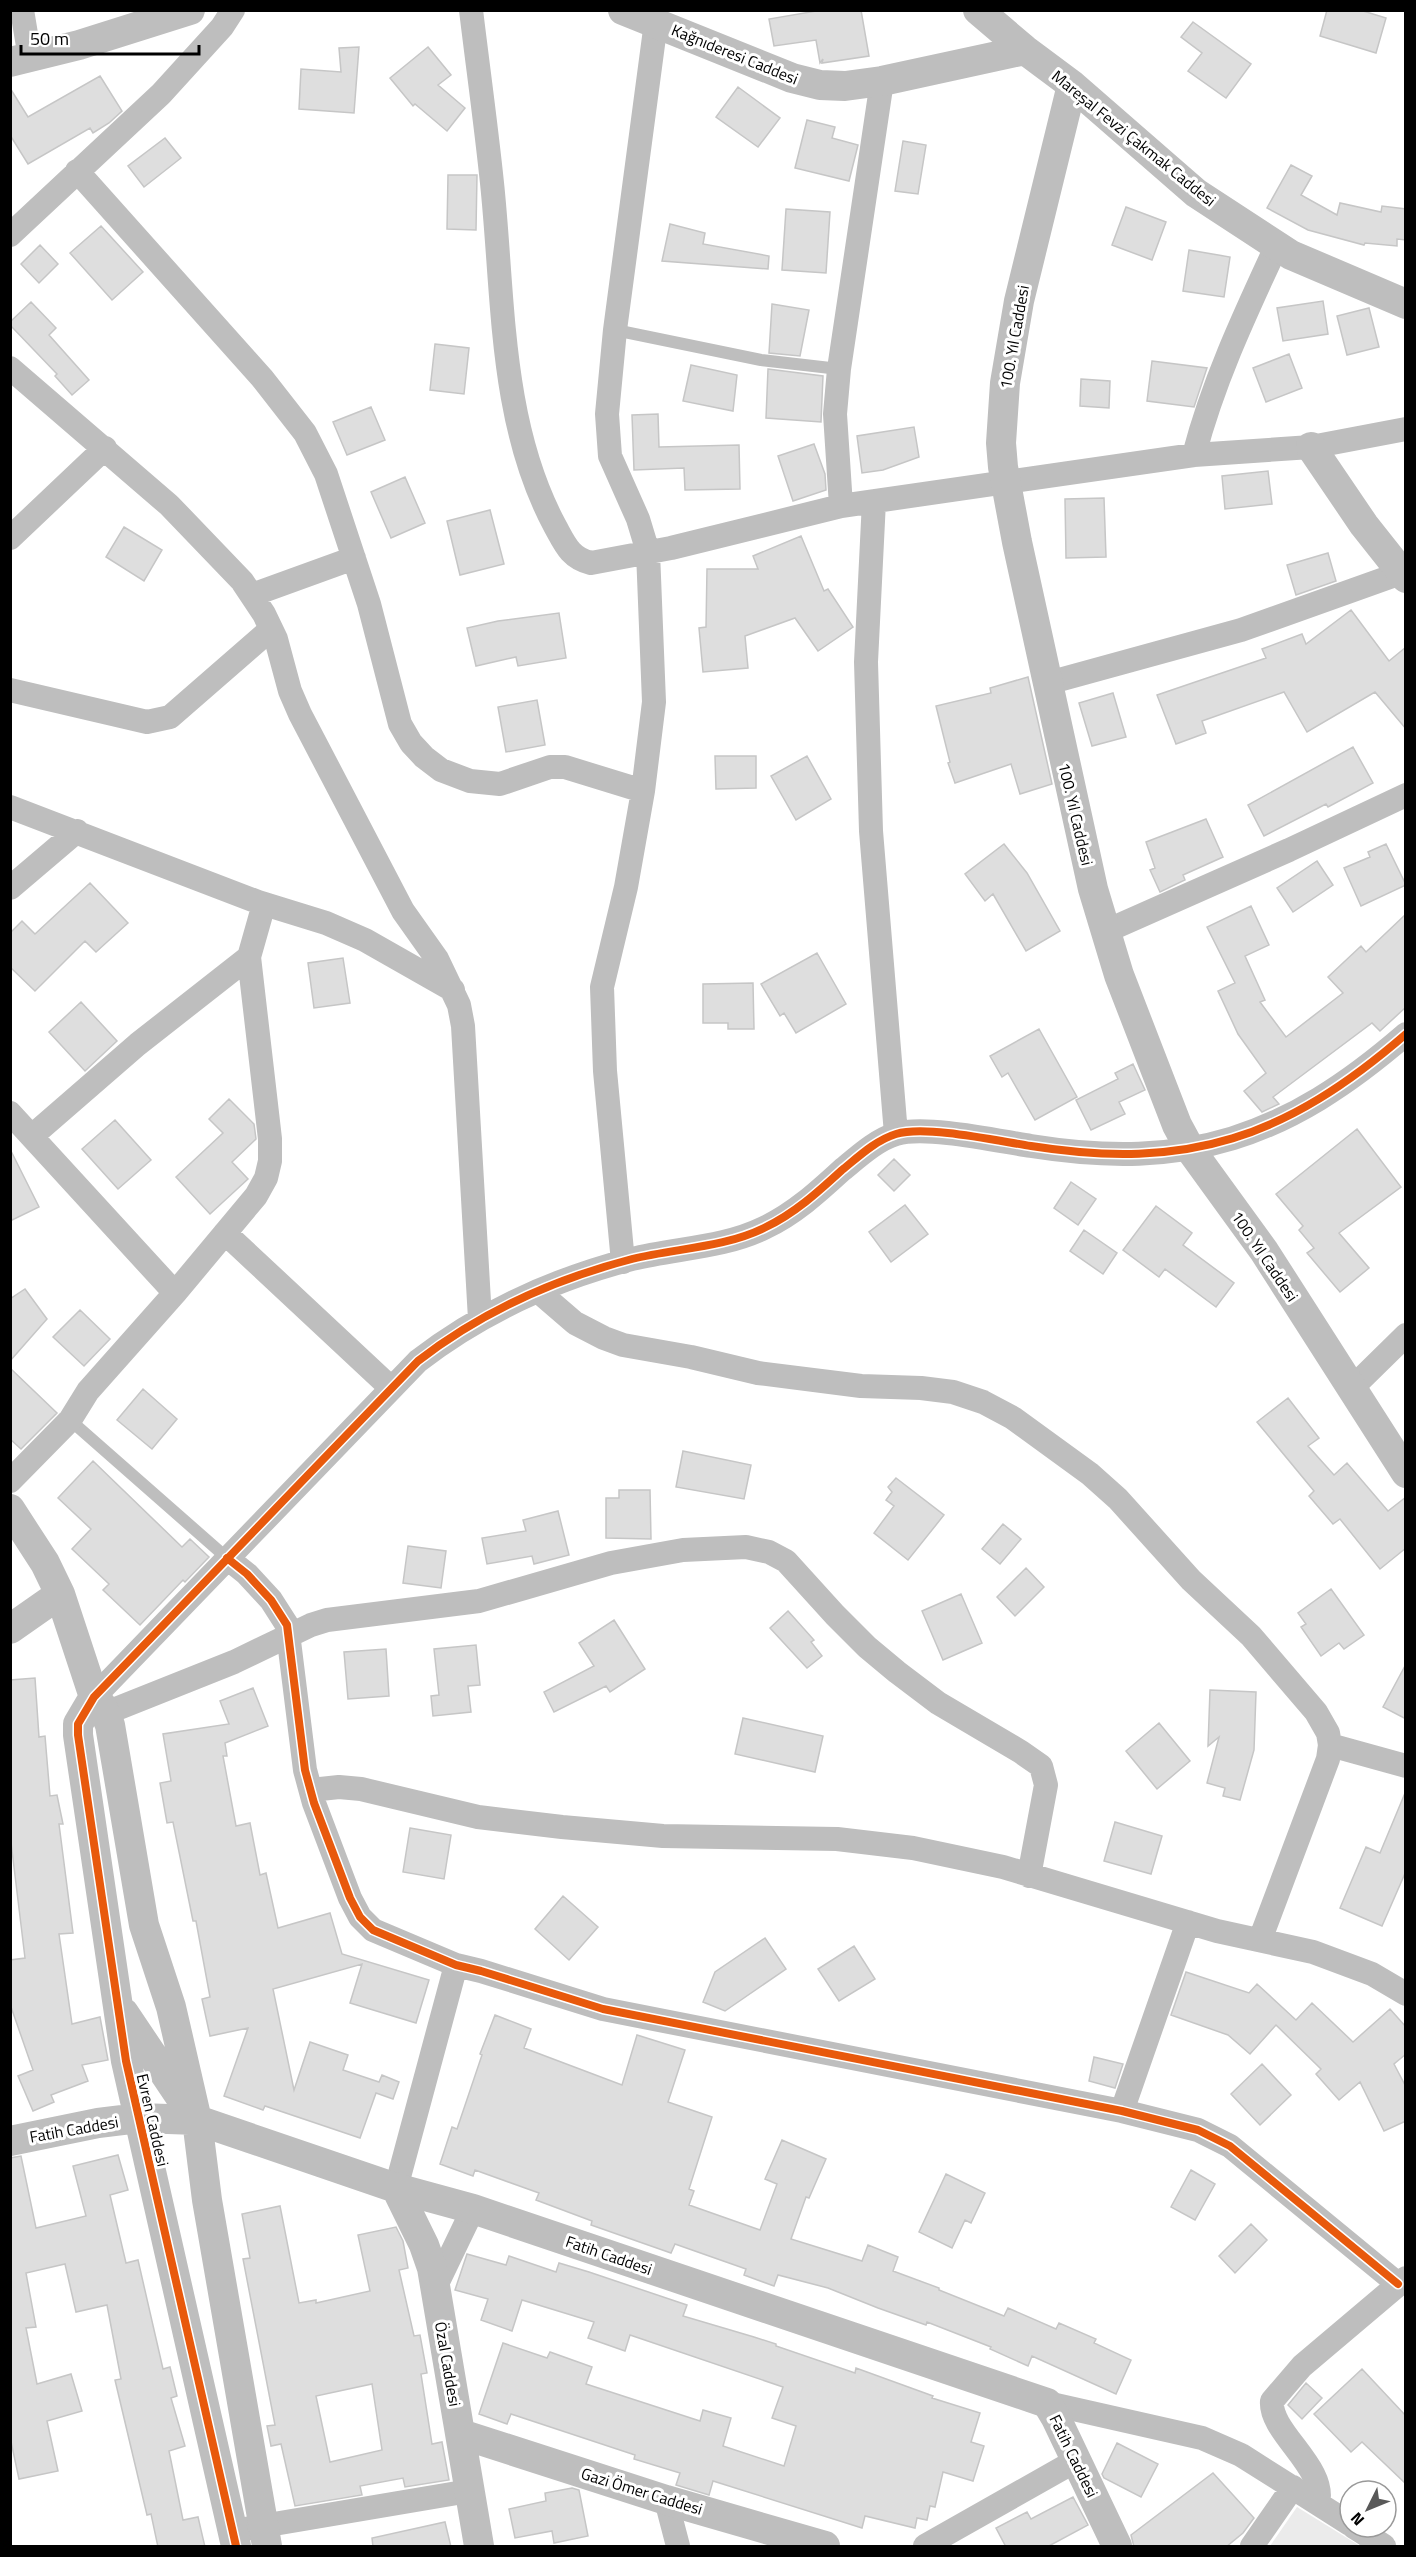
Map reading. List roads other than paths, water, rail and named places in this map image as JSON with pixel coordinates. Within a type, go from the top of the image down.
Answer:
[{"type":"street","points":[[22,10],[20,60],[190,10]]},
{"type":"street","points":[[10,235],[161,94],[222,27],[233,10]]},
{"type":"street","points":[[471,10],[492,183],[506,353],[525,448],[543,504],[566,546],[578,560],[591,563],[648,552],[841,506],[1194,456],[1311,447],[1406,429]]},
{"type":"street","name":"Kağnıderesi Caddesi","points":[[623,10],[792,78],[820,86],[845,86],[882,81],[1024,50]]},
{"type":"street","name":"Mareşal Fevzi Çakmak Caddesi","points":[[982,12],[1024,50],[1072,85],[1196,193],[1292,255],[1406,304]]},
{"type":"street","points":[[623,1263],[605,1071],[602,987],[626,887],[643,791],[654,702],[648,552],[638,519],[610,456],[607,414],[615,330],[656,22]]},
{"type":"street","points":[[841,506],[834,414],[882,81]]},
{"type":"street","name":"100. Yıl Caddesi","points":[[1072,85],[1019,301],[1005,383],[1001,443],[1006,483],[1048,683],[1104,932],[1138,1027],[1177,1125],[1190,1149],[1264,1251],[1406,1473]]},
{"type":"street","points":[[77,171],[209,317],[295,418],[314,449],[326,474],[369,604],[400,724],[411,743],[441,770],[470,781],[500,784],[550,767],[565,768],[643,791]]},
{"type":"street","points":[[1194,456],[1209,401],[1238,329],[1277,245]]},
{"type":"street","points":[[10,368],[169,505],[222,557],[252,595],[276,639],[290,691],[310,735],[403,911],[437,959],[453,990],[464,1026],[480,1319]]},
{"type":"street","points":[[1048,683],[1240,630],[1403,575],[1364,525],[1311,447]]},
{"type":"street","points":[[10,538],[105,448]]},
{"type":"street","points":[[874,501],[866,662],[871,831],[896,1134]]},
{"type":"street","points":[[252,595],[354,558]]},
{"type":"street","points":[[10,690],[147,723],[159,721],[170,717],[271,629]]},
{"type":"street","points":[[1104,932],[1290,850],[1406,795]]},
{"type":"street","points":[[10,807],[264,904],[326,923],[365,940],[453,990]]},
{"type":"street","points":[[10,888],[77,831]]},
{"type":"street","points":[[10,1482],[69,1420],[88,1391],[175,1293],[256,1196],[266,1178],[270,1161],[270,1139],[249,957],[264,904]]},
{"type":"street","points":[[32,1136],[138,1044],[249,957]]},
{"type":"street","points":[[100,1706],[227,1558],[417,1361],[480,1319],[539,1292],[623,1263],[713,1244],[761,1230],[799,1208],[857,1157],[896,1134],[922,1130],[1050,1149],[1102,1154],[1130,1155],[1190,1149],[1244,1136],[1295,1114],[1372,1063],[1406,1034]]},
{"type":"street","points":[[10,1113],[175,1293]]},
{"type":"street","points":[[225,1233],[391,1389]]},
{"type":"street","points":[[539,1292],[575,1323],[623,1345],[692,1357],[758,1373],[861,1386],[921,1388],[953,1392],[983,1402],[1013,1418],[1082,1467],[1118,1499],[1185,1574],[1251,1636],[1316,1712],[1328,1733],[1330,1745],[1323,1772],[1260,1940]]},
{"type":"street","points":[[1351,1389],[1406,1335]]},
{"type":"street","points":[[10,1509],[45,1563],[60,1594],[100,1706],[144,1924],[171,2007],[197,2120],[214,2244],[265,2536]]},
{"type":"street","points":[[100,1706],[234,1662],[327,1620],[479,1601],[611,1563],[683,1550],[746,1547],[769,1552],[786,1561],[835,1615],[897,1672],[947,1709],[1022,1752],[1041,1766],[1046,1785],[1029,1876]]},
{"type":"street","points":[[227,1558],[247,1574],[271,1600],[287,1625],[290,1635],[299,1732],[310,1790],[346,1888],[360,1917],[373,1930],[456,1965],[603,2009],[1122,2111],[1197,2130],[1230,2146],[1402,2281],[1302,2366],[1272,2402],[1271,2407],[1281,2427],[1316,2478],[1320,2496],[1318,2503]]},
{"type":"street","points":[[10,1629],[60,1594]]},
{"type":"street","name":"Evren Caddesi","points":[[100,1706],[78,1724],[78,1735],[116,2001],[139,2118],[235,2539]]},
{"type":"street","points":[[1330,1745],[1406,1766]]},
{"type":"street","points":[[310,1790],[339,1787],[361,1789],[478,1816],[582,1829],[663,1836],[837,1839],[914,1848],[1003,1867],[1188,1923],[1313,1952],[1372,1974],[1406,1994]]},
{"type":"street","points":[[1122,2111],[1188,1923]]},
{"type":"street","points":[[396,2188],[456,1965]]},
{"type":"street","points":[[116,2001],[142,2043],[197,2120]]},
{"type":"street","name":"Fatih Caddesi","points":[[10,2141],[98,2123],[139,2118],[197,2120],[396,2188],[472,2209],[1047,2403],[1077,2460],[1117,2547]]},
{"type":"street","name":"Özal Caddesi","points":[[396,2188],[424,2245],[435,2288],[479,2547]]},
{"type":"street","points":[[435,2288],[472,2209]]},
{"type":"street","points":[[1047,2403],[1202,2438],[1240,2454],[1338,2516]]},
{"type":"street","name":"Gazi Ömer Caddesi","points":[[460,2434],[666,2500],[825,2547]]},
{"type":"street","points":[[925,2547],[1077,2460]]},
{"type":"street","points":[[1252,2547],[1293,2487]]},
{"type":"street","points":[[235,2539],[265,2536],[469,2491]]},
{"type":"street","points":[[666,2500],[678,2547]]},
{"type":"lane","points":[[615,330],[761,360],[839,369]]},
{"type":"lane","points":[[69,1420],[227,1558]]}]
